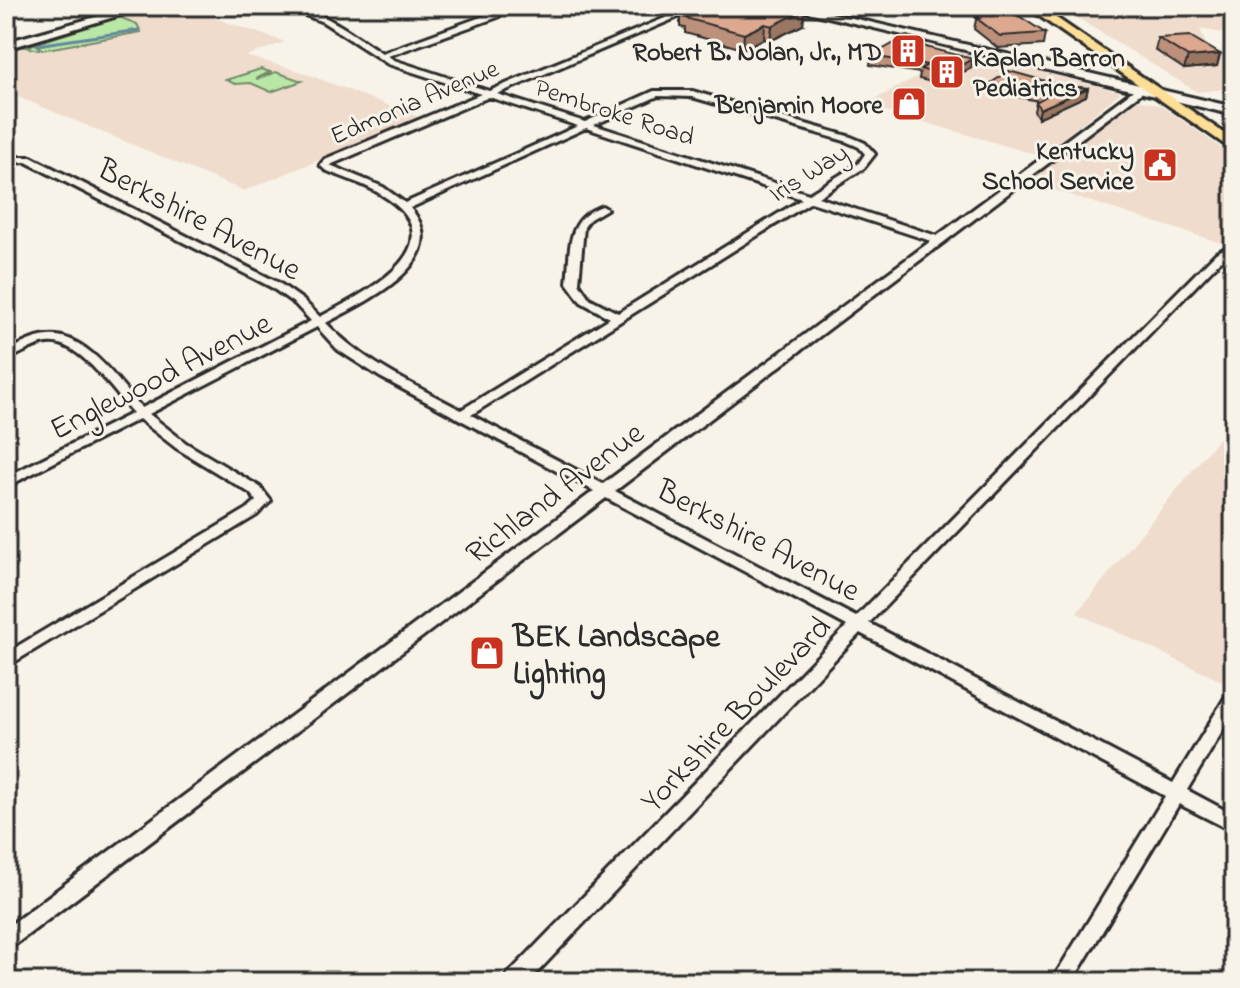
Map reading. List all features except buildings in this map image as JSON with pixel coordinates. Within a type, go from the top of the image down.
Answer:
[{"type":"main road","points":[[1031,6],[1234,147]]},
{"type":"main road","points":[[1046,6],[1234,131]]},
{"type":"street","points":[[6,46],[144,6]]},
{"type":"street","name":"Pembroke Road","points":[[286,6],[326,20],[381,56],[939,240]]},
{"type":"street","points":[[381,56],[495,15],[501,10],[499,6]]},
{"type":"street","name":"Edmonia Avenue","points":[[405,207],[384,192],[325,165],[700,6]]},
{"type":"street","points":[[788,6],[1138,91],[1234,111]]},
{"type":"street","points":[[1101,81],[1122,80],[1130,72]]},
{"type":"street","name":"Richland Avenue","points":[[6,940],[1138,91]]},
{"type":"street","name":"Iris Way","points":[[405,207],[648,95],[677,92],[834,135],[866,148],[870,154],[867,161],[811,197],[462,415]]},
{"type":"street","name":"Berkshire Avenue","points":[[10,159],[28,159],[275,285],[299,302],[318,323],[363,361],[1234,824]]},
{"type":"street","name":"Englewood Avenue","points":[[6,483],[385,286],[409,261],[418,234],[413,217],[405,207]]},
{"type":"street","points":[[602,209],[586,217],[579,227],[573,283],[585,300],[617,317]]},
{"type":"street","name":"Yorkshire Boulevard","points":[[514,982],[1220,255],[1234,247]]},
{"type":"street","points":[[6,356],[45,340],[60,340],[99,367],[141,414],[255,490],[264,501],[252,512],[6,661]]},
{"type":"street","points":[[1061,982],[1232,701]]},
{"type":"shaded area","points":[[159,6],[179,6],[285,42],[246,56],[299,71],[421,118],[244,191],[6,92],[6,51]]},
{"type":"shaded area","points":[[1058,6],[1234,6],[1234,35],[1200,29],[1208,50],[1234,59],[1234,88],[1197,92]]},
{"type":"shaded area","points":[[961,52],[1121,92],[1041,156],[865,105]]},
{"type":"shaded area","points":[[1135,99],[1162,106],[1234,157],[1234,247],[1028,182]]},
{"type":"shaded area","points":[[1234,419],[1234,687],[1077,613]]},
{"type":"green space","points":[[140,10],[119,17],[137,24],[141,32],[42,50],[38,45],[39,50],[25,47]]},
{"type":"green space","points":[[261,69],[270,72],[256,79],[276,72],[302,81],[271,92],[251,83],[235,84],[226,80]]},
{"type":"waterway","points":[[37,45],[139,30]]},
{"type":"place","name":"Robert B. Nolan, Jr., MD","points":[[908,51]]},
{"type":"place","name":"Kaplan Barron Pediatrics","points":[[947,72]]},
{"type":"place","name":"Benjamin Moore","points":[[909,104]]},
{"type":"place","name":"Kentucky School Service","points":[[1160,165]]},
{"type":"place","name":"BEK Landscape Lighting","points":[[487,653]]}]
